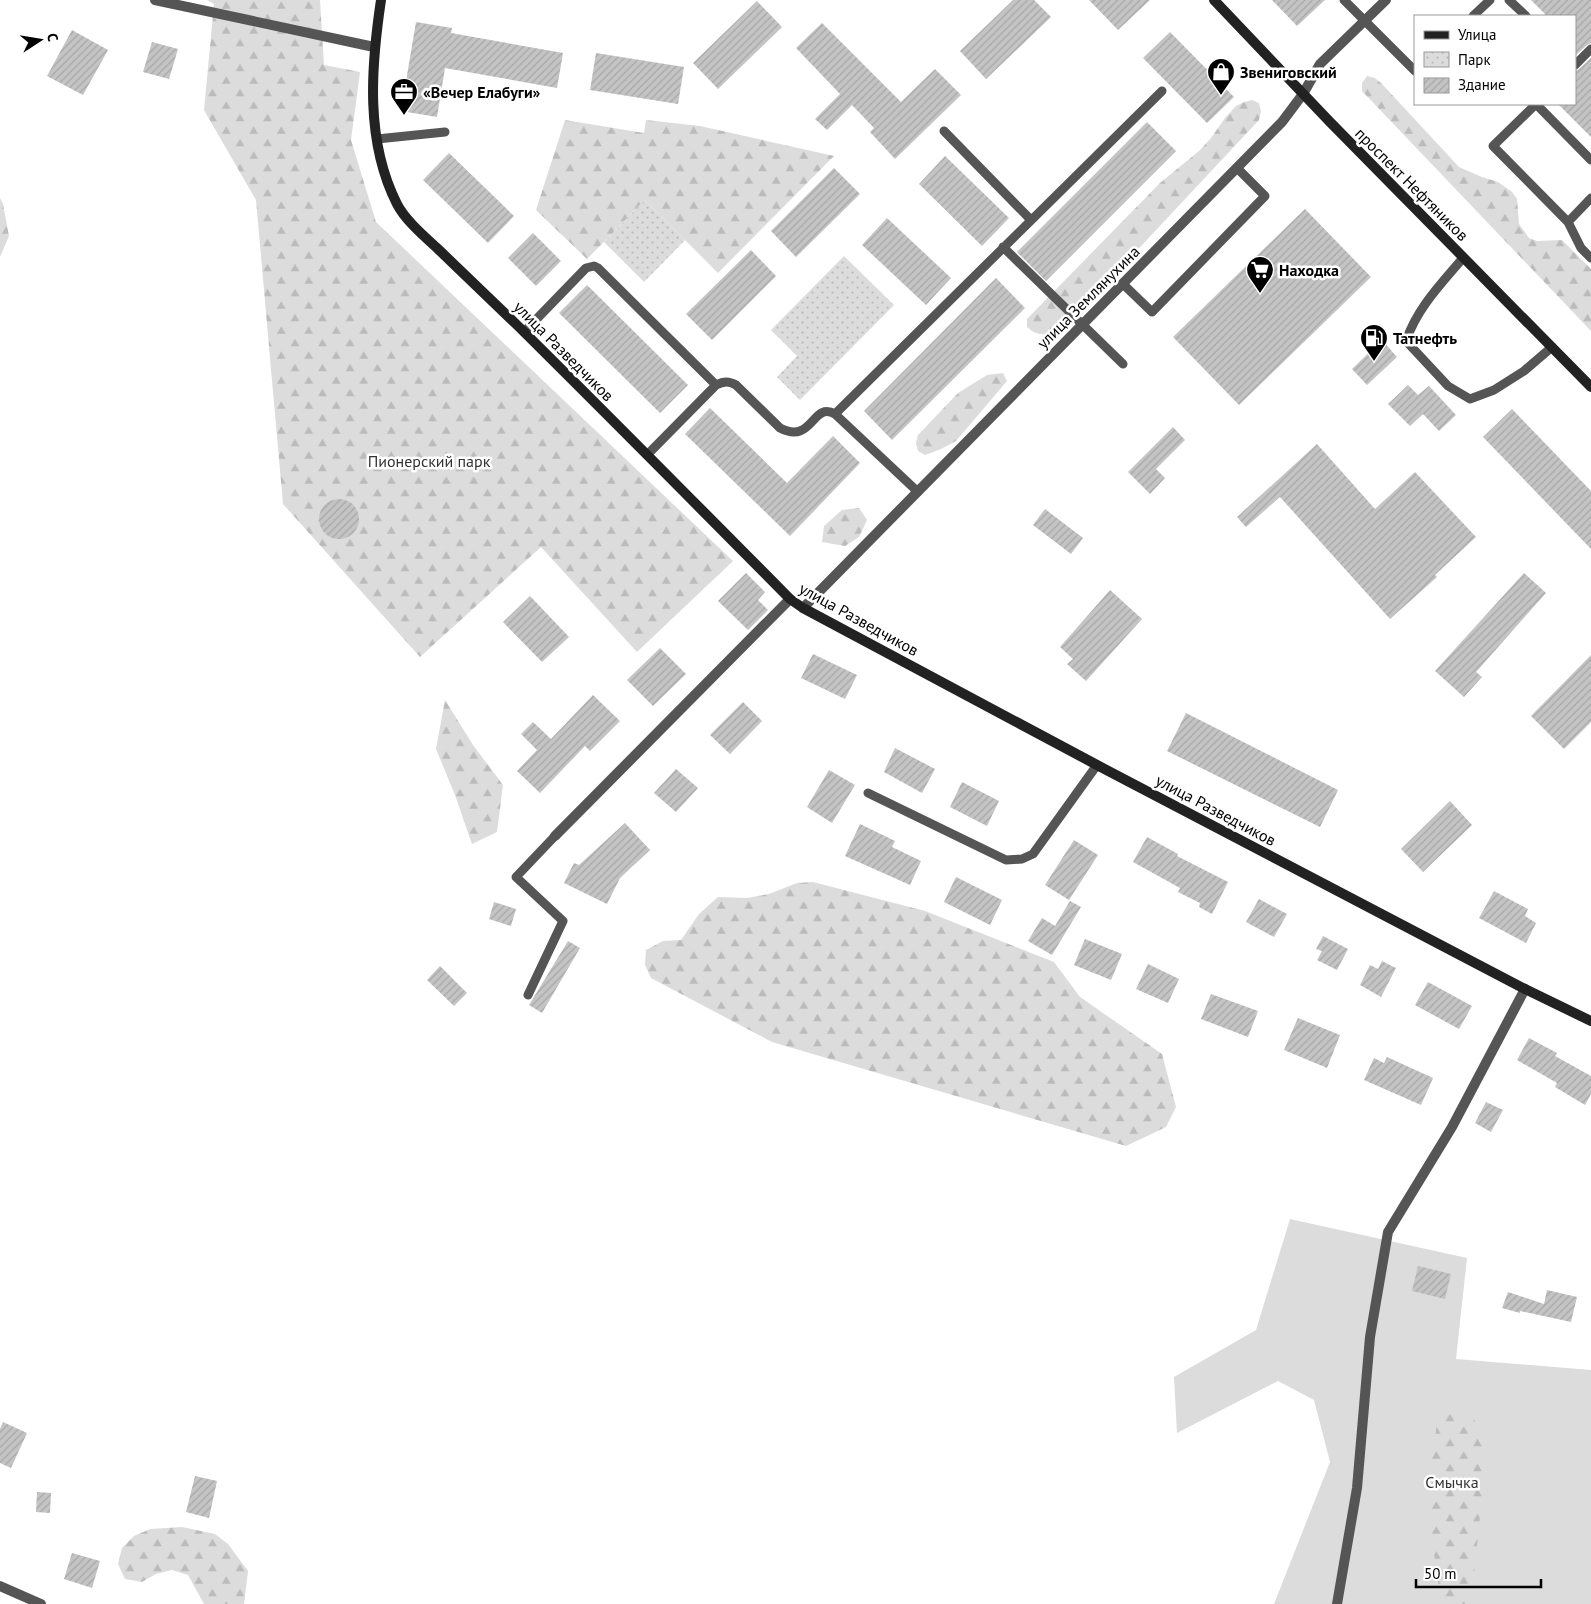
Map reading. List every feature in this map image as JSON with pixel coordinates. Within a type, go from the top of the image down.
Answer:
[{"type":"street","points":[[155,0],[374,47]]},
{"type":"street","name":"улица Разведчиков","points":[[380,0],[374,47],[373,96],[376,140],[385,174],[398,205],[420,232],[524,332],[790,599],[803,608],[1096,764],[1525,989],[1591,1021]]},
{"type":"street","name":"проспект Нефтяников","points":[[1214,0],[1303,94],[1591,387]]},
{"type":"street","name":"улица Землянухина","points":[[803,608],[1282,122],[1303,94],[1320,64],[1386,0]]},
{"type":"street","points":[[555,836],[790,599]]},
{"type":"street","points":[[1337,1604],[1357,1488],[1370,1337],[1388,1232],[1452,1127],[1525,989]]},
{"type":"street","points":[[0,1586],[41,1604]]},
{"type":"lane","points":[[1344,0],[1414,70]]},
{"type":"lane","points":[[1474,15],[1490,0]]},
{"type":"lane","points":[[1510,0],[1525,15]]},
{"type":"lane","points":[[1576,64],[1591,49]]},
{"type":"lane","points":[[836,414],[1162,91]]},
{"type":"lane","points":[[1535,105],[1493,146],[1568,222],[1581,248],[1591,258]]},
{"type":"lane","points":[[1537,105],[1591,160]]},
{"type":"lane","points":[[944,131],[1032,220]]},
{"type":"lane","points":[[376,140],[444,132]]},
{"type":"lane","points":[[1123,284],[1152,312],[1265,196],[1236,168]]},
{"type":"lane","points":[[1568,222],[1591,198]]},
{"type":"lane","points":[[1003,247],[1123,364]]},
{"type":"lane","points":[[1464,258],[1424,303],[1411,326],[1406,342],[1448,386],[1470,399],[1494,390],[1524,371],[1552,347]]},
{"type":"lane","points":[[524,332],[586,268],[594,266],[716,385]]},
{"type":"lane","points":[[647,455],[716,385],[726,382],[736,385],[780,428],[786,431],[804,430],[821,413],[826,411],[836,414],[918,492]]},
{"type":"lane","points":[[868,793],[1006,860],[1022,859],[1033,854],[1096,764]]},
{"type":"lane","points":[[528,995],[563,921],[516,877],[555,836]]},
{"type":"green space","name":"Пионерский парк","points":[[207,0],[320,0],[324,65],[360,72],[351,140],[376,222],[733,561],[637,652],[541,547],[420,657],[283,504],[256,200],[204,110],[214,4]]},
{"type":"green space","points":[[1367,76],[1375,78],[1382,84],[1459,167],[1498,182],[1512,192],[1517,199],[1519,224],[1529,238],[1537,241],[1562,240],[1591,269],[1591,331],[1362,91],[1362,83]]},
{"type":"green space","points":[[1252,100],[1259,103],[1261,111],[1259,120],[1071,321],[1049,334],[1038,334],[1027,327],[1027,319],[1160,183],[1199,151],[1236,106]]},
{"type":"green space","points":[[565,120],[644,133],[646,120],[700,126],[834,156],[718,273],[645,200],[587,259],[536,210]]},
{"type":"green space","points":[[0,198],[3,204],[9,236],[0,257]]},
{"type":"green space","points":[[645,200],[685,240],[644,282],[604,242]]},
{"type":"green space","points":[[844,256],[894,305],[800,400],[777,377],[797,356],[771,330]]},
{"type":"green space","points":[[1003,373],[1007,381],[956,441],[925,455],[918,451],[916,443],[918,435],[958,393],[987,375]]},
{"type":"green space","points":[[859,508],[867,520],[859,537],[845,546],[822,542],[824,526],[842,510]]},
{"type":"green space","points":[[445,700],[473,745],[503,785],[497,832],[472,844],[436,749]]},
{"type":"green space","points":[[813,882],[925,911],[1054,962],[1080,997],[1162,1054],[1176,1107],[1166,1127],[1126,1146],[772,1042],[651,978],[645,965],[646,950],[663,941],[681,940],[699,914],[718,897],[747,898],[769,894],[797,883]]},
{"type":"green space","name":"Смычка","points":[[1290,1219],[1467,1258],[1456,1359],[1591,1370],[1591,1604],[1274,1604],[1330,1462],[1314,1400],[1278,1381],[1177,1433],[1174,1377],[1256,1330]]},
{"type":"green space","points":[[1452,1407],[1468,1412],[1479,1426],[1486,1458],[1471,1604],[1441,1604],[1429,1516],[1429,1481],[1438,1416]]},
{"type":"green space","points":[[182,1527],[215,1534],[228,1544],[248,1571],[244,1604],[204,1604],[188,1575],[172,1570],[156,1574],[142,1582],[125,1579],[118,1564],[122,1548],[134,1536],[150,1529]]},
{"type":"building","points":[[1013,0],[1034,0],[1051,17],[986,79],[960,51]]},
{"type":"building","points":[[1089,0],[1150,0],[1118,30]]},
{"type":"building","points":[[1272,0],[1325,0],[1297,26]]},
{"type":"building","points":[[1531,0],[1591,0],[1591,43],[1576,55],[1576,15],[1546,15]]},
{"type":"building","points":[[757,1],[782,27],[718,89],[693,63]]},
{"type":"building","points":[[416,22],[452,28],[451,33],[563,53],[557,88],[445,68],[437,117],[401,111]]},
{"type":"building","points":[[822,23],[901,102],[935,69],[961,95],[895,159],[870,132],[874,128],[852,105],[827,130],[815,119],[840,94],[796,48]]},
{"type":"building","points":[[72,30],[108,50],[83,95],[47,76]]},
{"type":"building","points":[[1170,32],[1234,97],[1207,123],[1143,58]]},
{"type":"building","points":[[152,42],[178,49],[169,79],[143,72]]},
{"type":"building","points":[[596,53],[684,67],[678,104],[590,90]]},
{"type":"building","points":[[1591,58],[1591,137],[1559,105],[1576,105],[1576,70]]},
{"type":"building","points":[[1147,122],[1176,151],[1046,281],[1017,252]]},
{"type":"building","points":[[449,153],[514,216],[488,243],[423,180]]},
{"type":"building","points":[[945,156],[1009,218],[982,246],[919,184]]},
{"type":"building","points":[[834,168],[860,194],[796,257],[771,231]]},
{"type":"building","points":[[1305,209],[1371,277],[1239,405],[1173,337]]},
{"type":"building","points":[[887,218],[951,278],[926,305],[862,245]]},
{"type":"building","points":[[533,233],[561,261],[536,286],[508,258]]},
{"type":"building","points":[[751,250],[776,276],[712,340],[686,314]]},
{"type":"building","points":[[996,278],[1025,308],[892,440],[864,411]]},
{"type":"building","points":[[587,285],[688,385],[660,413],[559,313]]},
{"type":"building","points":[[1382,340],[1397,357],[1367,385],[1352,369]]},
{"type":"building","points":[[1408,385],[1418,395],[1429,386],[1456,415],[1439,431],[1423,414],[1410,426],[1388,404]]},
{"type":"building","points":[[710,408],[787,483],[833,436],[860,463],[790,536],[685,434]]},
{"type":"building","points":[[1512,409],[1591,491],[1591,549],[1483,437]]},
{"type":"building","points":[[1173,427],[1185,440],[1156,469],[1165,478],[1150,494],[1128,472]]},
{"type":"building","points":[[1317,444],[1375,509],[1415,472],[1476,537],[1435,575],[1437,577],[1390,619],[1280,497],[1246,527],[1237,517]]},
{"type":"building","points":[[339,499],[353,505],[359,519],[353,533],[339,539],[325,533],[319,519],[325,505]]},
{"type":"building","points":[[1045,509],[1083,538],[1071,554],[1033,525]]},
{"type":"building","points":[[746,573],[765,592],[758,600],[768,610],[748,630],[718,601]]},
{"type":"building","points":[[1524,573],[1546,593],[1476,672],[1482,677],[1464,697],[1435,671]]},
{"type":"building","points":[[1110,590],[1142,619],[1086,681],[1067,664],[1073,659],[1060,647]]},
{"type":"building","points":[[530,596],[569,637],[542,662],[503,622]]},
{"type":"building","points":[[660,648],[686,674],[653,706],[627,680]]},
{"type":"building","points":[[813,654],[857,675],[845,699],[801,678]]},
{"type":"building","points":[[1591,655],[1591,722],[1564,749],[1531,716]]},
{"type":"building","points":[[593,695],[620,721],[590,751],[585,746],[540,793],[517,771],[537,750],[521,734],[533,722],[551,739]]},
{"type":"building","points":[[743,702],[762,721],[730,754],[710,735]]},
{"type":"building","points":[[1186,713],[1338,790],[1320,827],[1167,751]]},
{"type":"building","points":[[895,748],[935,769],[922,793],[884,772]]},
{"type":"building","points":[[676,769],[698,788],[676,812],[654,793]]},
{"type":"building","points":[[829,770],[855,785],[832,823],[807,807]]},
{"type":"building","points":[[962,782],[999,801],[987,826],[950,807]]},
{"type":"building","points":[[1450,801],[1472,825],[1423,872],[1401,849]]},
{"type":"building","points":[[625,823],[650,850],[620,878],[607,904],[564,883],[574,863],[579,865]]},
{"type":"building","points":[[860,824],[895,841],[892,847],[921,861],[910,885],[845,856]]},
{"type":"building","points":[[1147,837],[1178,854],[1177,856],[1228,882],[1212,914],[1199,907],[1200,903],[1178,892],[1180,888],[1133,862]]},
{"type":"building","points":[[1074,840],[1098,855],[1069,900],[1045,885]]},
{"type":"building","points":[[956,877],[1002,900],[990,925],[944,902]]},
{"type":"building","points":[[1494,891],[1528,909],[1525,916],[1536,923],[1526,943],[1479,918]]},
{"type":"building","points":[[1259,899],[1287,914],[1274,937],[1246,922]]},
{"type":"building","points":[[1070,901],[1081,907],[1052,955],[1028,941],[1042,918],[1055,926]]},
{"type":"building","points":[[494,902],[516,909],[511,926],[489,919]]},
{"type":"building","points":[[1323,936],[1348,949],[1337,970],[1317,960],[1322,951],[1316,949]]},
{"type":"building","points":[[1085,939],[1122,954],[1111,980],[1074,965]]},
{"type":"building","points":[[568,941],[580,948],[542,1013],[529,1005]]},
{"type":"building","points":[[1382,961],[1396,968],[1381,997],[1360,985],[1370,965],[1378,969]]},
{"type":"building","points":[[1148,964],[1179,979],[1168,1003],[1136,989]]},
{"type":"building","points":[[440,966],[467,993],[454,1006],[427,980]]},
{"type":"building","points":[[1428,982],[1472,1006],[1459,1029],[1415,1005]]},
{"type":"building","points":[[1211,994],[1258,1011],[1248,1037],[1201,1019]]},
{"type":"building","points":[[1298,1018],[1340,1035],[1327,1068],[1284,1050]]},
{"type":"building","points":[[1529,1038],[1557,1053],[1555,1056],[1591,1076],[1591,1094],[1585,1105],[1555,1087],[1557,1083],[1517,1060]]},
{"type":"building","points":[[1387,1057],[1433,1078],[1421,1105],[1364,1080],[1374,1058],[1384,1063]]},
{"type":"building","points":[[1486,1102],[1503,1110],[1491,1132],[1475,1123]]},
{"type":"building","points":[[1418,1266],[1451,1274],[1445,1299],[1412,1291]]},
{"type":"building","points":[[1547,1290],[1577,1297],[1571,1322],[1502,1308],[1508,1292],[1544,1304]]},
{"type":"building","points":[[3,1422],[27,1433],[11,1468],[0,1463],[0,1429]]},
{"type":"building","points":[[195,1476],[217,1481],[209,1518],[186,1512]]},
{"type":"building","points":[[37,1492],[51,1493],[50,1513],[36,1512]]},
{"type":"building","points":[[72,1553],[100,1561],[92,1588],[64,1579]]},
{"type":"place","name":"Звениговский","points":[[1221,96]]},
{"type":"place","name":"«Вечер Елабуги»","points":[[404,116]]},
{"type":"place","name":"Находка","points":[[1260,294]]},
{"type":"place","name":"Татнефть","points":[[1374,362]]}]
